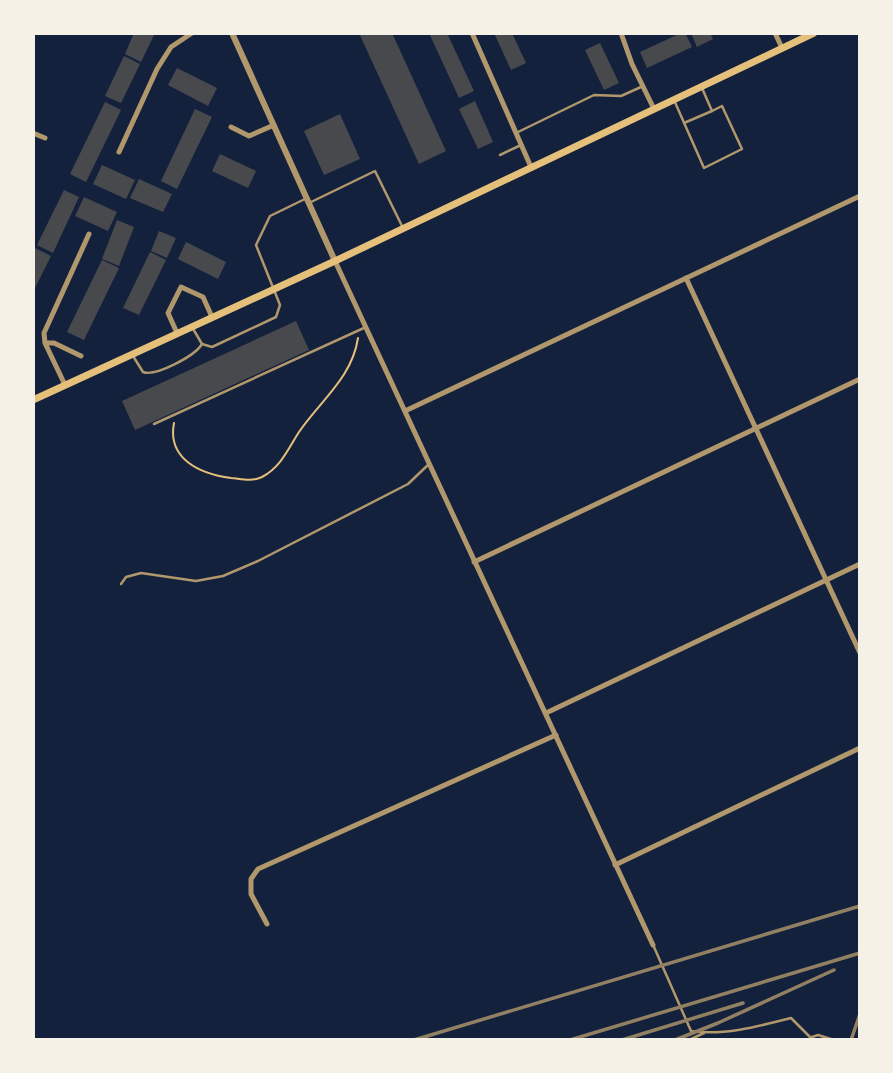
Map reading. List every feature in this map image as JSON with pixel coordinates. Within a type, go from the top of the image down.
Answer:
[{"type":"main road","points":[[33,400],[335,261],[814,33]]},
{"type":"street","points":[[119,152],[157,69],[171,47],[192,33]]},
{"type":"street","points":[[232,33],[653,945]]},
{"type":"street","points":[[472,33],[531,167]]},
{"type":"street","points":[[621,33],[654,109]]},
{"type":"street","points":[[775,33],[782,48]]},
{"type":"street","points":[[231,127],[250,136],[274,125]]},
{"type":"street","points":[[33,133],[45,138]]},
{"type":"street","points":[[405,411],[860,196]]},
{"type":"street","points":[[65,385],[44,333],[89,234]]},
{"type":"street","points":[[686,278],[860,653]]},
{"type":"street","points":[[177,333],[168,313],[181,287],[203,297],[212,317]]},
{"type":"street","points":[[46,343],[54,343],[81,356]]},
{"type":"street","points":[[474,562],[860,379]]},
{"type":"street","points":[[546,713],[860,564]]},
{"type":"street","points":[[267,925],[251,894],[251,879],[258,869],[556,735]]},
{"type":"street","points":[[615,865],[860,748]]},
{"type":"lane","points":[[516,133],[594,95],[621,96],[642,86]]},
{"type":"lane","points":[[701,87],[712,111]]},
{"type":"lane","points":[[674,100],[684,123],[704,167],[742,149],[722,106],[684,123]]},
{"type":"lane","points":[[500,155],[521,145]]},
{"type":"lane","points":[[191,327],[202,344],[212,347],[276,317],[280,305],[256,245],[270,216],[375,171],[403,228]]},
{"type":"lane","points":[[154,424],[366,327]]},
{"type":"lane","points":[[132,354],[143,372],[152,373],[191,355],[202,344]]},
{"type":"lane","points":[[121,584],[127,577],[141,573],[196,581],[223,576],[385,497],[408,484],[429,464]]},
{"type":"lane","points":[[653,945],[691,1031],[704,1033],[758,1026],[791,1018],[813,1038],[818,1035],[835,1040]]},
{"type":"lane","points":[[689,1040],[704,1033]]},
{"type":"path","points":[[174,422],[171,437],[177,451],[188,463],[213,477],[247,481],[260,478],[289,452],[300,431],[341,382],[352,362],[359,330]]},
{"type":"building","points":[[134,33],[155,33],[141,62],[125,54]]},
{"type":"building","points":[[359,33],[392,33],[446,151],[419,164]]},
{"type":"building","points":[[429,33],[447,33],[474,91],[459,98]]},
{"type":"building","points":[[494,33],[512,33],[526,63],[511,70]]},
{"type":"building","points":[[685,33],[692,47],[647,68],[640,52]]},
{"type":"building","points":[[691,33],[710,33],[713,39],[697,47]]},
{"type":"building","points":[[600,43],[619,83],[604,90],[585,50]]},
{"type":"building","points":[[124,56],[140,64],[121,103],[105,96]]},
{"type":"building","points":[[177,68],[217,88],[208,106],[168,85]]},
{"type":"building","points":[[475,101],[493,142],[478,149],[459,109]]},
{"type":"building","points":[[105,102],[121,110],[86,182],[70,174]]},
{"type":"building","points":[[195,109],[212,117],[177,189],[161,181]]},
{"type":"building","points":[[340,114],[360,159],[324,175],[304,131]]},
{"type":"building","points":[[220,154],[256,171],[248,188],[212,171]]},
{"type":"building","points":[[102,165],[135,180],[126,199],[93,184]]},
{"type":"building","points":[[139,179],[172,194],[163,212],[130,198]]},
{"type":"building","points":[[64,190],[79,197],[53,253],[37,245]]},
{"type":"building","points":[[84,197],[117,212],[108,231],[75,216]]},
{"type":"building","points":[[117,220],[134,227],[119,266],[102,259]]},
{"type":"building","points":[[159,231],[176,238],[167,258],[151,251]]},
{"type":"building","points":[[186,242],[226,262],[218,279],[178,259]]},
{"type":"building","points":[[35,248],[51,256],[33,292],[33,252]]},
{"type":"building","points":[[150,252],[166,260],[139,315],[123,308]]},
{"type":"building","points":[[102,260],[119,268],[84,340],[67,332]]},
{"type":"building","points":[[296,321],[309,350],[135,430],[122,401]]},
{"type":"railway","points":[[414,1040],[860,906]]},
{"type":"railway","points":[[570,1040],[860,953]]},
{"type":"railway","points":[[675,1040],[834,970]]},
{"type":"railway","points":[[622,1040],[743,1003]]},
{"type":"railway","points":[[851,1040],[860,1014]]}]
